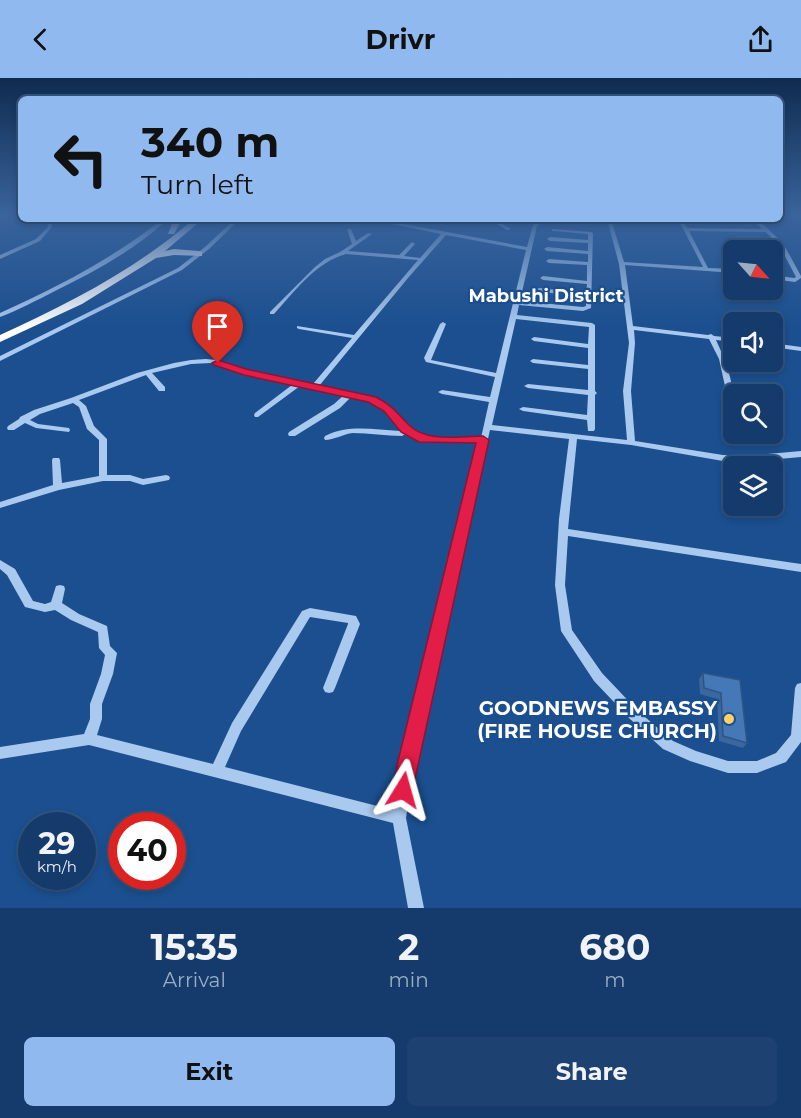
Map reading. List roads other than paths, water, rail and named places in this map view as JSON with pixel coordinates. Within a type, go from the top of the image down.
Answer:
[{"type":"highway","points":[[0,328],[92,282],[140,252]]},
{"type":"highway","points":[[118,278],[152,252]]},
{"type":"highway","points":[[194,252],[201,253]]},
{"type":"highway","points":[[0,339],[164,253],[201,253]]},
{"type":"street","points":[[0,315],[122,252]]},
{"type":"street","points":[[272,313],[333,255],[343,252],[420,260]]},
{"type":"street","points":[[400,257],[405,252]]},
{"type":"street","points":[[315,387],[428,252]]},
{"type":"street","points":[[416,908],[399,818],[408,761],[484,433],[514,317],[527,252]]},
{"type":"street","points":[[517,303],[589,307],[591,253],[577,252]]},
{"type":"street","points":[[618,252],[622,263],[632,343],[627,391],[631,443]]},
{"type":"street","points":[[698,252],[706,267]]},
{"type":"street","points":[[785,252],[800,281]]},
{"type":"street","points":[[0,359],[163,278],[201,253]]},
{"type":"street","points":[[549,261],[590,264]]},
{"type":"street","points":[[622,263],[723,269]]},
{"type":"street","points":[[543,278],[589,283]]},
{"type":"street","points":[[783,279],[800,281]]},
{"type":"street","points":[[539,290],[589,295]]},
{"type":"street","points":[[591,429],[592,315]]},
{"type":"street","points":[[514,317],[592,325]]},
{"type":"street","points":[[443,324],[427,358],[428,361],[499,376]]},
{"type":"street","points":[[299,327],[357,337]]},
{"type":"street","points":[[630,328],[723,338]]},
{"type":"street","points":[[711,336],[722,359],[728,384]]},
{"type":"street","points":[[534,339],[592,346]]},
{"type":"street","points":[[783,347],[801,349]]},
{"type":"street","points":[[533,361],[592,367]]},
{"type":"street","points":[[11,428],[37,412],[149,374],[206,362],[348,394],[382,404],[406,429],[423,440],[484,433],[631,443],[723,458],[747,459],[801,454]]},
{"type":"street","points":[[149,374],[162,389]]},
{"type":"street","points":[[258,415],[298,384]]},
{"type":"street","points":[[528,386],[592,393]]},
{"type":"street","points":[[442,392],[493,400]]},
{"type":"street","points":[[292,434],[337,406],[348,394]]},
{"type":"street","points":[[74,400],[82,406],[90,427],[103,439],[103,478]]},
{"type":"street","points":[[523,409],[591,418]]},
{"type":"street","points":[[23,419],[36,426],[66,430]]},
{"type":"street","points":[[328,438],[336,433],[402,434],[406,429]]},
{"type":"street","points":[[573,438],[560,585],[567,631],[598,677],[633,715],[668,745],[695,757],[728,767],[757,767],[781,758],[799,739],[801,688]]},
{"type":"street","points":[[56,460],[58,487]]},
{"type":"street","points":[[0,505],[58,487],[103,478],[130,478],[143,482],[166,478]]},
{"type":"street","points":[[563,532],[801,568]]},
{"type":"street","points":[[0,564],[11,572],[29,604],[45,608],[56,604]]},
{"type":"street","points":[[56,604],[60,589]]},
{"type":"street","points":[[56,604],[75,617],[103,629],[105,648],[111,653],[105,682],[96,705],[96,719],[89,739]]},
{"type":"street","points":[[217,771],[236,727],[306,614],[310,612],[352,620],[354,624],[328,688]]},
{"type":"street","points":[[0,753],[89,739],[399,818]]},
{"type":"place","name":"GOODNEWS EMBASSY (FIRE HOUSE CHURCH)","points":[[729,719]]},
{"type":"district","name":"Mabushi District","points":[[546,296]]}]
